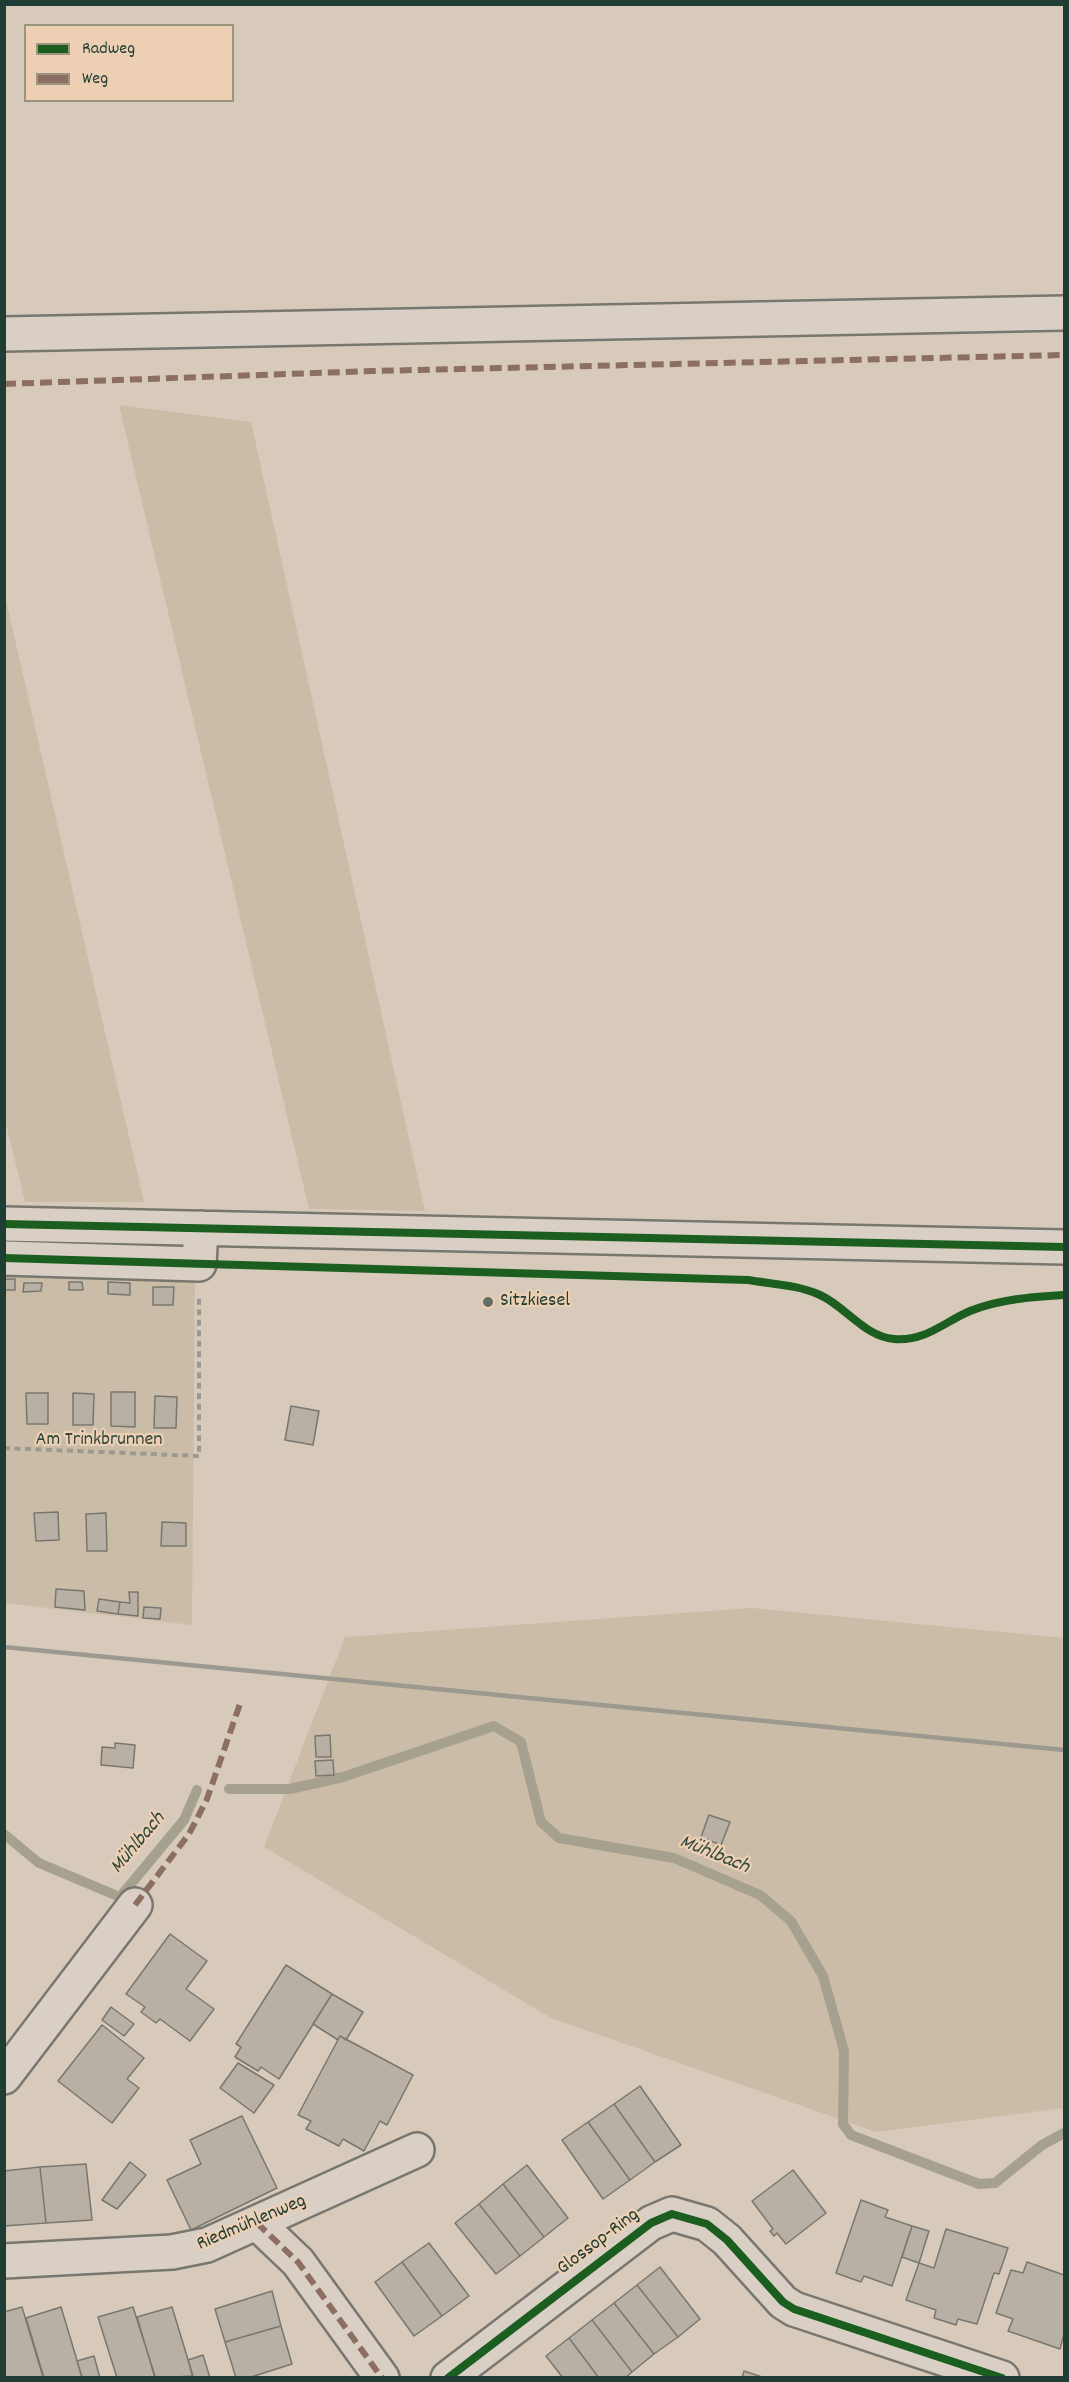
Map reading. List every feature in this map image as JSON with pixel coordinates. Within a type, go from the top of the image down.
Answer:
[{"type":"street","points":[[4,334],[1065,313]]},
{"type":"street","points":[[4,1224],[1065,1247]]},
{"type":"street","points":[[4,1258],[199,1264],[201,1228]]},
{"type":"street","points":[[4,2077],[135,1905]]},
{"type":"street","name":"Riedmühlenweg","points":[[4,2261],[188,2250],[207,2245],[417,2150]]},
{"type":"street","name":"Glossop-Ring","points":[[448,2378],[651,2223],[672,2214],[707,2224],[727,2240],[783,2302],[794,2309],[1002,2378]]},
{"type":"street","points":[[257,2223],[298,2262],[382,2378]]},
{"type":"path","points":[[4,1448],[199,1456],[199,1264]]},
{"type":"green space","points":[[119,405],[251,422],[425,1211],[309,1209]]},
{"type":"green space","points":[[5,596],[144,1202],[25,1202],[4,1115]]},
{"type":"green space","name":"Am Trinkbrunnen","points":[[5,1272],[195,1280],[192,1625],[5,1603]]},
{"type":"green space","points":[[752,1608],[1064,1638],[1064,2108],[876,2132],[551,2018],[264,1847],[345,1637]]},
{"type":"building","points":[[4,1279],[15,1279],[15,1290],[4,1290]]},
{"type":"building","points":[[69,1282],[82,1282],[83,1290],[69,1290]]},
{"type":"building","points":[[108,1282],[130,1283],[130,1295],[108,1294]]},
{"type":"building","points":[[24,1283],[42,1283],[41,1291],[23,1292]]},
{"type":"building","points":[[153,1287],[174,1287],[173,1305],[153,1305]]},
{"type":"building","points":[[111,1392],[135,1392],[135,1427],[111,1426]]},
{"type":"building","points":[[26,1393],[48,1393],[48,1424],[27,1424]]},
{"type":"building","points":[[73,1393],[94,1394],[93,1425],[73,1425]]},
{"type":"building","points":[[155,1396],[177,1397],[176,1428],[154,1428]]},
{"type":"building","points":[[291,1406],[319,1411],[313,1445],[285,1440]]},
{"type":"building","points":[[58,1512],[59,1540],[36,1541],[34,1513]]},
{"type":"building","points":[[106,1513],[107,1551],[87,1551],[86,1514]]},
{"type":"building","points":[[162,1522],[186,1523],[186,1546],[161,1546]]},
{"type":"building","points":[[56,1589],[84,1591],[85,1610],[55,1607]]},
{"type":"building","points":[[129,1592],[138,1592],[138,1616],[118,1614],[120,1602],[130,1603]]},
{"type":"building","points":[[99,1599],[120,1602],[118,1614],[97,1611]]},
{"type":"building","points":[[144,1607],[161,1608],[160,1619],[143,1618]]},
{"type":"building","points":[[330,1735],[331,1757],[316,1757],[315,1736]]},
{"type":"building","points":[[115,1743],[135,1745],[133,1768],[101,1765],[102,1747],[115,1748]]},
{"type":"building","points":[[333,1760],[334,1775],[316,1776],[315,1761]]},
{"type":"building","points":[[709,1815],[730,1822],[721,1845],[701,1837]]},
{"type":"building","points":[[170,1934],[207,1961],[186,1989],[214,2009],[190,2041],[160,2019],[156,2023],[141,2012],[145,2007],[126,1994]]},
{"type":"building","points":[[286,1965],[332,1994],[279,2079],[261,2067],[258,2071],[235,2057],[241,2047],[236,2044]]},
{"type":"building","points":[[332,1994],[363,2012],[346,2040],[340,2036],[338,2040],[313,2024]]},
{"type":"building","points":[[111,2007],[134,2024],[124,2036],[102,2020]]},
{"type":"building","points":[[102,2025],[144,2058],[127,2079],[139,2088],[112,2123],[58,2081]]},
{"type":"building","points":[[340,2036],[413,2075],[387,2125],[380,2121],[364,2151],[343,2139],[339,2146],[306,2129],[311,2121],[298,2115]]},
{"type":"building","points":[[238,2063],[274,2085],[254,2113],[220,2088]]},
{"type":"building","points":[[640,2086],[681,2145],[655,2162],[614,2104]]},
{"type":"building","points":[[614,2104],[655,2162],[630,2180],[588,2122]]},
{"type":"building","points":[[242,2116],[277,2188],[191,2230],[167,2180],[201,2164],[190,2140]]},
{"type":"building","points":[[588,2122],[630,2180],[603,2199],[562,2140]]},
{"type":"building","points":[[130,2162],[146,2175],[117,2209],[102,2200]]},
{"type":"building","points":[[86,2164],[92,2220],[46,2223],[40,2167]]},
{"type":"building","points":[[527,2165],[568,2218],[544,2237],[503,2184]]},
{"type":"building","points":[[40,2167],[46,2223],[4,2226],[4,2171]]},
{"type":"building","points":[[793,2170],[826,2213],[786,2244],[777,2233],[774,2236],[770,2231],[773,2229],[752,2201]]},
{"type":"building","points":[[503,2184],[544,2237],[520,2256],[479,2204]]},
{"type":"building","points":[[861,2200],[888,2210],[885,2217],[912,2226],[892,2286],[864,2276],[861,2282],[836,2273]]},
{"type":"building","points":[[479,2204],[520,2256],[496,2274],[455,2223]]},
{"type":"building","points":[[912,2226],[929,2231],[919,2263],[902,2257]]},
{"type":"building","points":[[946,2229],[1008,2248],[999,2274],[994,2273],[977,2324],[958,2319],[956,2325],[934,2318],[936,2310],[906,2300],[919,2263],[934,2268]]},
{"type":"building","points":[[429,2243],[469,2296],[442,2316],[402,2262]]},
{"type":"building","points":[[402,2262],[442,2316],[414,2336],[375,2282]]},
{"type":"building","points":[[1027,2262],[1064,2275],[1064,2334],[1060,2349],[1008,2331],[1013,2319],[996,2313],[1011,2270],[1023,2273]]},
{"type":"building","points":[[660,2267],[700,2319],[678,2337],[637,2285]]},
{"type":"building","points":[[637,2285],[678,2337],[654,2354],[614,2303]]},
{"type":"building","points":[[272,2291],[281,2326],[225,2342],[215,2309]]},
{"type":"building","points":[[614,2303],[654,2354],[632,2372],[592,2320]]},
{"type":"building","points":[[22,2307],[43,2377],[40,2378],[5,2378],[4,2376],[4,2312]]},
{"type":"building","points":[[61,2307],[81,2378],[44,2378],[26,2318]]},
{"type":"building","points":[[133,2307],[155,2376],[150,2378],[117,2378],[98,2317]]},
{"type":"building","points":[[172,2307],[193,2376],[155,2378],[137,2317]]},
{"type":"building","points":[[592,2320],[632,2372],[625,2378],[599,2378],[569,2338]]},
{"type":"building","points":[[281,2326],[292,2364],[248,2378],[236,2378],[225,2342]]},
{"type":"building","points":[[569,2338],[599,2378],[563,2378],[546,2356]]},
{"type":"building","points":[[203,2355],[210,2378],[193,2378],[188,2360]]},
{"type":"building","points":[[94,2356],[100,2378],[82,2378],[77,2361]]},
{"type":"building","points":[[744,2371],[765,2378],[742,2378]]},
{"type":"waterway","name":"Mühlbach","points":[[229,1789],[290,1789],[343,1777],[494,1726],[521,1742],[541,1822],[559,1838],[674,1858],[760,1895],[791,1921],[823,1976],[844,2051],[843,2124],[851,2135],[979,2184],[995,2183],[1042,2145],[1064,2133]]},
{"type":"waterway","name":"Mühlbach","points":[[4,1834],[39,1863],[120,1897],[184,1820],[197,1790]]},
{"type":"railway","points":[[4,1647],[1064,1750]]},
{"type":"marked path","points":[[4,384],[373,371],[1064,355]]},
{"type":"marked path","points":[[135,1905],[189,1834],[207,1799],[241,1701]]},
{"type":"marked path","points":[[257,2223],[298,2262],[382,2378]]},
{"type":"cycle path","points":[[4,1224],[1064,1247]]},
{"type":"cycle path","points":[[4,1258],[748,1280],[794,1287],[820,1295],[874,1333],[894,1339],[925,1334],[970,1311],[1004,1301],[1064,1295]]},
{"type":"cycle path","points":[[448,2378],[651,2223],[672,2214],[707,2224],[727,2240],[783,2302],[794,2309],[1002,2378]]},
{"type":"place","name":"Sitzkiesel","points":[[488,1302]]}]
